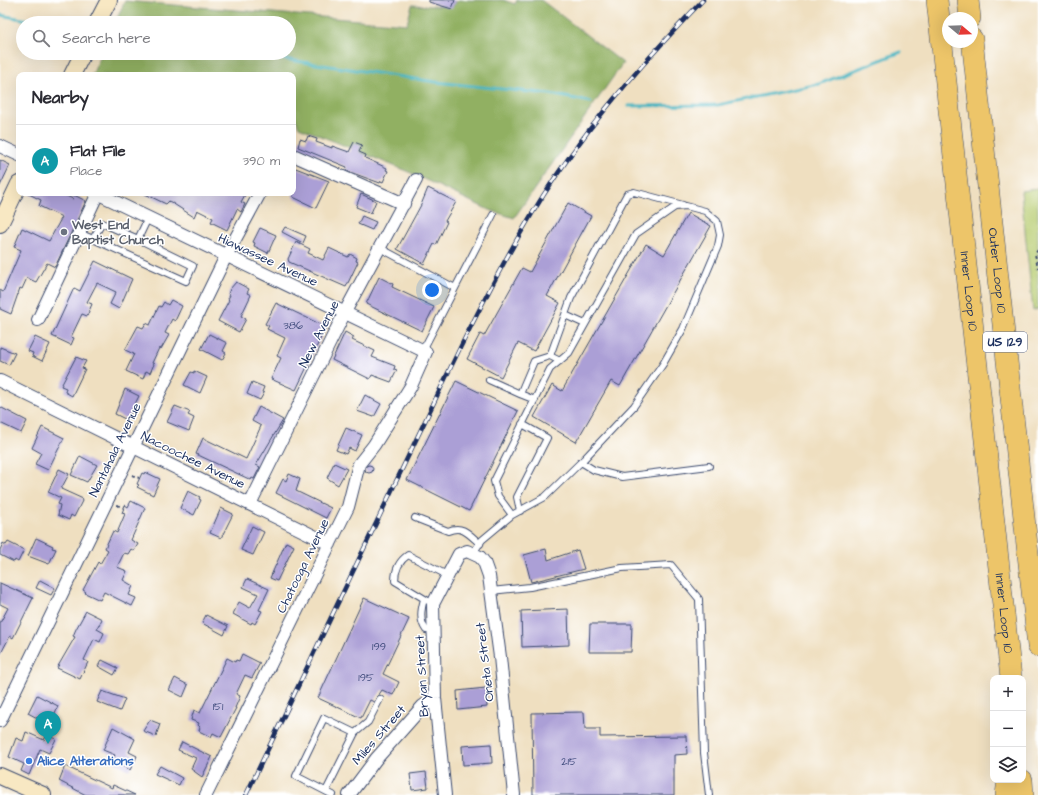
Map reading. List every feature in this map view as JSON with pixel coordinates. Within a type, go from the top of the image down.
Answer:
[{"type":"highway","name":"Inner Loop 10","points":[[937,0],[1011,675]]},
{"type":"highway","points":[[968,0],[969,12]]},
{"type":"highway","name":"Outer Loop 10","points":[[973,48],[1038,646]]},
{"type":"highway","points":[[1006,795],[1008,783]]},
{"type":"highway","points":[[1022,783],[1023,795]]},
{"type":"street","points":[[100,16],[107,0]]},
{"type":"street","points":[[74,72],[80,60]]},
{"type":"street","points":[[0,146],[16,154]]},
{"type":"street","points":[[296,156],[404,204]]},
{"type":"street","name":"New Avenue","points":[[250,504],[345,312],[416,180]]},
{"type":"street","points":[[0,224],[16,190]]},
{"type":"street","points":[[38,320],[97,196]]},
{"type":"street","name":"Hiawassee Avenue","points":[[104,196],[425,351]]},
{"type":"street","name":"Nantahala Avenue","points":[[0,721],[226,256],[258,196]]},
{"type":"street","name":"Chatooga Avenue","points":[[206,795],[348,507],[360,464],[374,445],[411,386],[425,351]]},
{"type":"street","name":"Nacoochee Avenue","points":[[0,381],[330,544]]},
{"type":"street","name":"Bryan Street","points":[[445,795],[435,698],[434,631],[429,601],[459,554],[477,549]]},
{"type":"street","name":"Oneta Street","points":[[477,549],[484,562],[491,591],[500,657],[514,795]]},
{"type":"street","name":"Miles Street","points":[[349,795],[376,759],[407,724],[423,706],[435,698]]},
{"type":"street","points":[[0,776],[43,795]]},
{"type":"lane","points":[[415,518],[448,531],[456,528],[464,529],[477,549],[482,540],[512,515],[544,497],[581,462],[621,421],[656,375],[683,329],[712,262],[720,235],[717,221],[705,211],[634,192],[627,194],[571,298],[550,356]]},
{"type":"lane","points":[[512,515],[498,496],[494,481],[550,369],[569,353],[636,234],[675,207],[686,206]]},
{"type":"lane","points":[[425,351],[455,288],[493,215]]},
{"type":"lane","points":[[138,239],[148,218]]},
{"type":"lane","points":[[79,233],[186,281],[193,266],[102,222],[93,239]]},
{"type":"lane","points":[[380,248],[455,288]]},
{"type":"lane","points":[[565,315],[585,324]]},
{"type":"lane","points":[[520,394],[534,361],[550,356],[560,361]]},
{"type":"lane","points":[[489,380],[535,400]]},
{"type":"lane","points":[[520,511],[518,497],[547,438],[522,424]]},
{"type":"lane","points":[[581,462],[594,470],[622,477],[709,466]]},
{"type":"lane","points":[[429,601],[395,581],[395,573],[403,558],[408,555],[447,575]]},
{"type":"lane","points":[[491,591],[530,587],[622,568],[670,565],[699,599],[704,753],[710,795]]},
{"type":"lane","points":[[326,791],[355,732],[368,722],[380,699]]},
{"type":"lane","points":[[333,795],[296,776],[324,718],[355,732]]},
{"type":"path","points":[[1038,250],[1035,254],[1038,268]]},
{"type":"path","points":[[132,475],[140,478]]},
{"type":"path","points":[[117,505],[124,508]]},
{"type":"green space","points":[[458,0],[503,0],[515,4],[517,0],[541,0],[623,63],[514,218],[489,210],[411,173],[299,127],[296,120],[296,72],[93,72],[99,60],[296,60],[296,16],[118,16],[125,1],[407,24],[412,5],[452,7]]},
{"type":"green space","points":[[1038,189],[1038,309],[1033,311],[1021,191]]},
{"type":"building","points":[[429,0],[455,0],[452,9],[429,2]]},
{"type":"building","points":[[308,136],[317,139],[316,142],[349,152],[354,142],[362,145],[359,152],[366,155],[365,158],[387,168],[386,170],[388,171],[383,182],[381,181],[380,183],[350,172],[346,170],[347,167],[298,147],[300,139],[306,141]]},
{"type":"building","points":[[0,160],[10,165],[0,186]]},
{"type":"building","points":[[296,168],[329,181],[316,208],[293,197],[296,196]]},
{"type":"building","points":[[428,188],[456,202],[445,221],[447,222],[436,245],[434,244],[424,264],[397,249],[421,205]]},
{"type":"building","points":[[361,194],[376,201],[371,213],[356,207]]},
{"type":"building","name":"West End Baptist Church","points":[[33,196],[66,196],[73,199],[74,196],[76,196],[86,201],[55,267],[47,263],[36,282],[27,278],[22,289],[20,288],[11,314],[0,309],[0,290],[3,292],[21,250],[14,247],[22,228],[49,241],[62,217],[39,206],[41,200]]},
{"type":"building","points":[[149,196],[244,196],[241,202],[245,204],[241,212],[237,209],[227,230],[211,222],[213,218],[197,210],[194,217],[169,201],[166,204]]},
{"type":"building","points":[[568,203],[591,216],[547,296],[560,303],[534,351],[518,343],[501,377],[467,359],[480,334],[484,336],[522,268],[530,272]]},
{"type":"building","points":[[688,213],[711,226],[620,386],[611,381],[576,442],[534,417],[552,385],[562,391],[646,244],[664,255]]},
{"type":"building","points":[[362,216],[376,222],[372,230],[358,224]]},
{"type":"building","points":[[285,227],[306,236],[303,243],[282,232]]},
{"type":"building","points":[[260,228],[276,235],[268,253],[254,246],[255,243],[253,242]]},
{"type":"building","points":[[296,242],[310,249],[308,253],[323,260],[329,248],[348,257],[350,254],[357,258],[356,261],[358,262],[346,287],[289,262],[288,259]]},
{"type":"building","points":[[95,261],[132,279],[119,309],[110,304],[116,292],[97,283],[87,302],[92,304],[87,316],[82,314],[71,337],[74,338],[71,345],[52,336],[74,288],[80,291]]},
{"type":"building","points":[[379,277],[393,284],[392,287],[434,307],[422,331],[366,304]]},
{"type":"building","points":[[236,282],[249,289],[247,293],[251,295],[241,316],[246,319],[239,332],[218,321],[229,300],[230,295],[228,294],[230,289]]},
{"type":"building","points":[[171,300],[182,306],[175,321],[172,319],[165,333],[169,335],[161,349],[159,348],[152,363],[154,364],[150,373],[146,371],[143,379],[126,371],[134,354],[125,350],[138,326],[143,328],[146,323],[150,325],[159,306],[161,307],[164,302],[168,305]]},
{"type":"building","points":[[276,303],[326,327],[296,390],[271,379],[281,358],[277,356],[285,338],[267,329],[269,326],[265,324]]},
{"type":"building","points":[[345,332],[354,337],[352,340],[375,351],[372,357],[395,366],[394,369],[397,370],[391,382],[372,375],[370,379],[332,360]]},
{"type":"building","points":[[209,334],[227,343],[223,351],[226,353],[222,360],[201,349]]},
{"type":"building","points":[[35,337],[50,344],[42,361],[32,356],[33,353],[28,351]]},
{"type":"building","points":[[0,347],[15,353],[9,365],[0,361]]},
{"type":"building","points":[[76,357],[86,361],[82,368],[85,369],[72,396],[65,392],[66,388],[61,386]]},
{"type":"building","points":[[194,371],[207,377],[200,393],[184,385],[191,372],[194,373]]},
{"type":"building","points":[[456,381],[518,411],[469,511],[407,480]]},
{"type":"building","points":[[252,382],[264,387],[262,392],[264,393],[260,400],[247,394]]},
{"type":"building","points":[[125,389],[139,396],[127,420],[115,414]]},
{"type":"building","points":[[365,395],[381,404],[374,417],[357,411]]},
{"type":"building","points":[[175,406],[190,412],[188,415],[194,418],[189,431],[167,422]]},
{"type":"building","points":[[0,407],[27,421],[21,433],[0,423]]},
{"type":"building","points":[[259,407],[283,420],[256,465],[260,467],[254,479],[252,478],[251,480],[196,454],[203,438],[246,459],[261,426],[252,421]]},
{"type":"building","points":[[42,427],[64,438],[48,470],[35,464],[41,453],[32,448]]},
{"type":"building","points":[[346,428],[362,435],[355,451],[349,448],[346,454],[336,450]]},
{"type":"building","points":[[80,456],[97,465],[87,482],[71,475]]},
{"type":"building","points":[[334,463],[347,469],[338,485],[327,478]]},
{"type":"building","points":[[367,465],[371,465],[373,469],[371,473],[367,473],[365,471],[365,467]]},
{"type":"building","points":[[59,469],[69,474],[61,489],[83,499],[74,517],[71,515],[69,520],[58,515],[60,505],[58,504],[61,498],[48,492]]},
{"type":"building","points":[[145,472],[160,479],[153,495],[137,487],[139,485],[137,484],[142,473],[144,474]]},
{"type":"building","points":[[289,474],[300,479],[296,491],[331,508],[326,518],[276,493],[283,479],[286,481]]},
{"type":"building","points":[[188,491],[200,497],[199,499],[201,500],[194,515],[180,508]]},
{"type":"building","points":[[131,501],[145,508],[131,540],[138,544],[134,551],[131,549],[128,554],[124,553],[117,567],[127,571],[123,580],[133,586],[129,595],[136,598],[132,606],[104,592],[100,600],[85,593],[86,592],[83,590],[98,562],[100,564],[108,550],[105,548],[113,531],[117,533],[125,514],[122,513],[125,505],[128,507]]},
{"type":"building","points":[[221,508],[233,514],[221,538],[210,533]]},
{"type":"building","points":[[252,526],[264,532],[253,555],[241,550]]},
{"type":"building","points":[[36,538],[56,549],[49,564],[28,556]]},
{"type":"building","points":[[8,542],[24,550],[18,562],[15,560],[14,562],[0,555],[0,550],[3,543],[6,545]]},
{"type":"building","points":[[286,542],[294,546],[277,581],[270,578]]},
{"type":"building","points":[[546,549],[548,560],[578,550],[584,569],[531,582],[524,555]]},
{"type":"building","points":[[247,579],[269,589],[259,610],[262,611],[255,624],[252,622],[251,624],[233,614],[239,602],[250,608],[258,594],[243,587]]},
{"type":"building","points":[[40,580],[55,588],[51,595],[36,588]]},
{"type":"building","points":[[0,583],[33,598],[13,638],[10,636],[0,655],[0,623],[8,608],[0,604]]},
{"type":"building","points":[[364,598],[409,619],[383,674],[399,682],[393,695],[382,690],[374,702],[370,700],[361,718],[318,698]]},
{"type":"building","points":[[568,609],[569,645],[522,647],[521,611]]},
{"type":"building","points":[[86,611],[102,619],[97,629],[104,633],[100,642],[94,639],[84,660],[88,662],[80,679],[57,668],[75,637],[73,636]]},
{"type":"building","points":[[206,615],[228,626],[224,635],[202,623]]},
{"type":"building","points":[[590,624],[632,624],[631,652],[589,652]]},
{"type":"building","points":[[242,654],[260,663],[252,678],[245,675],[236,694],[240,696],[236,708],[221,737],[213,733],[211,737],[199,731],[199,723],[191,720],[194,710],[200,713],[227,658],[235,662],[236,660],[239,661]]},
{"type":"building","points":[[102,660],[118,668],[114,675],[98,666]]},
{"type":"building","points":[[175,678],[188,685],[183,697],[169,690]]},
{"type":"building","points":[[486,688],[487,707],[458,710],[457,691]]},
{"type":"building","points":[[102,691],[125,699],[120,711],[97,702]]},
{"type":"building","points":[[37,695],[58,706],[50,725],[28,713]]},
{"type":"building","points":[[584,712],[585,729],[600,729],[600,737],[686,736],[687,754],[674,755],[674,795],[533,795],[532,713]]},
{"type":"building","points":[[150,720],[160,724],[156,736],[143,731]]},
{"type":"building","points":[[113,727],[135,739],[129,752],[137,756],[130,770],[112,761],[115,755],[103,750]]},
{"type":"building","points":[[26,732],[44,740],[47,735],[56,739],[49,753],[40,749],[29,775],[21,771],[24,764],[9,757],[16,738],[23,741]]},
{"type":"building","points":[[182,742],[212,757],[202,777],[191,769],[196,758],[178,750]]},
{"type":"building","points":[[491,744],[492,763],[463,765],[462,746]]},
{"type":"building","points":[[65,766],[112,788],[113,785],[135,795],[86,795],[59,781]]},
{"type":"building","points":[[160,766],[182,778],[179,785],[155,774]]},
{"type":"building","points":[[426,772],[428,788],[412,790],[410,774]]},
{"type":"waterway","points":[[0,15],[16,18]]},
{"type":"waterway","points":[[628,106],[718,105],[819,84],[901,52]]},
{"type":"waterway","points":[[290,60],[436,82],[550,94],[591,102]]},
{"type":"railway","points":[[246,795],[459,350],[517,239],[542,197],[572,152],[607,107],[703,0]]},
{"type":"place","name":"West End Baptist Church","points":[[64,232]]},
{"type":"place","name":"Flat File","points":[[48,744]]},
{"type":"place","name":"Alice Alterations","points":[[29,761]]}]
